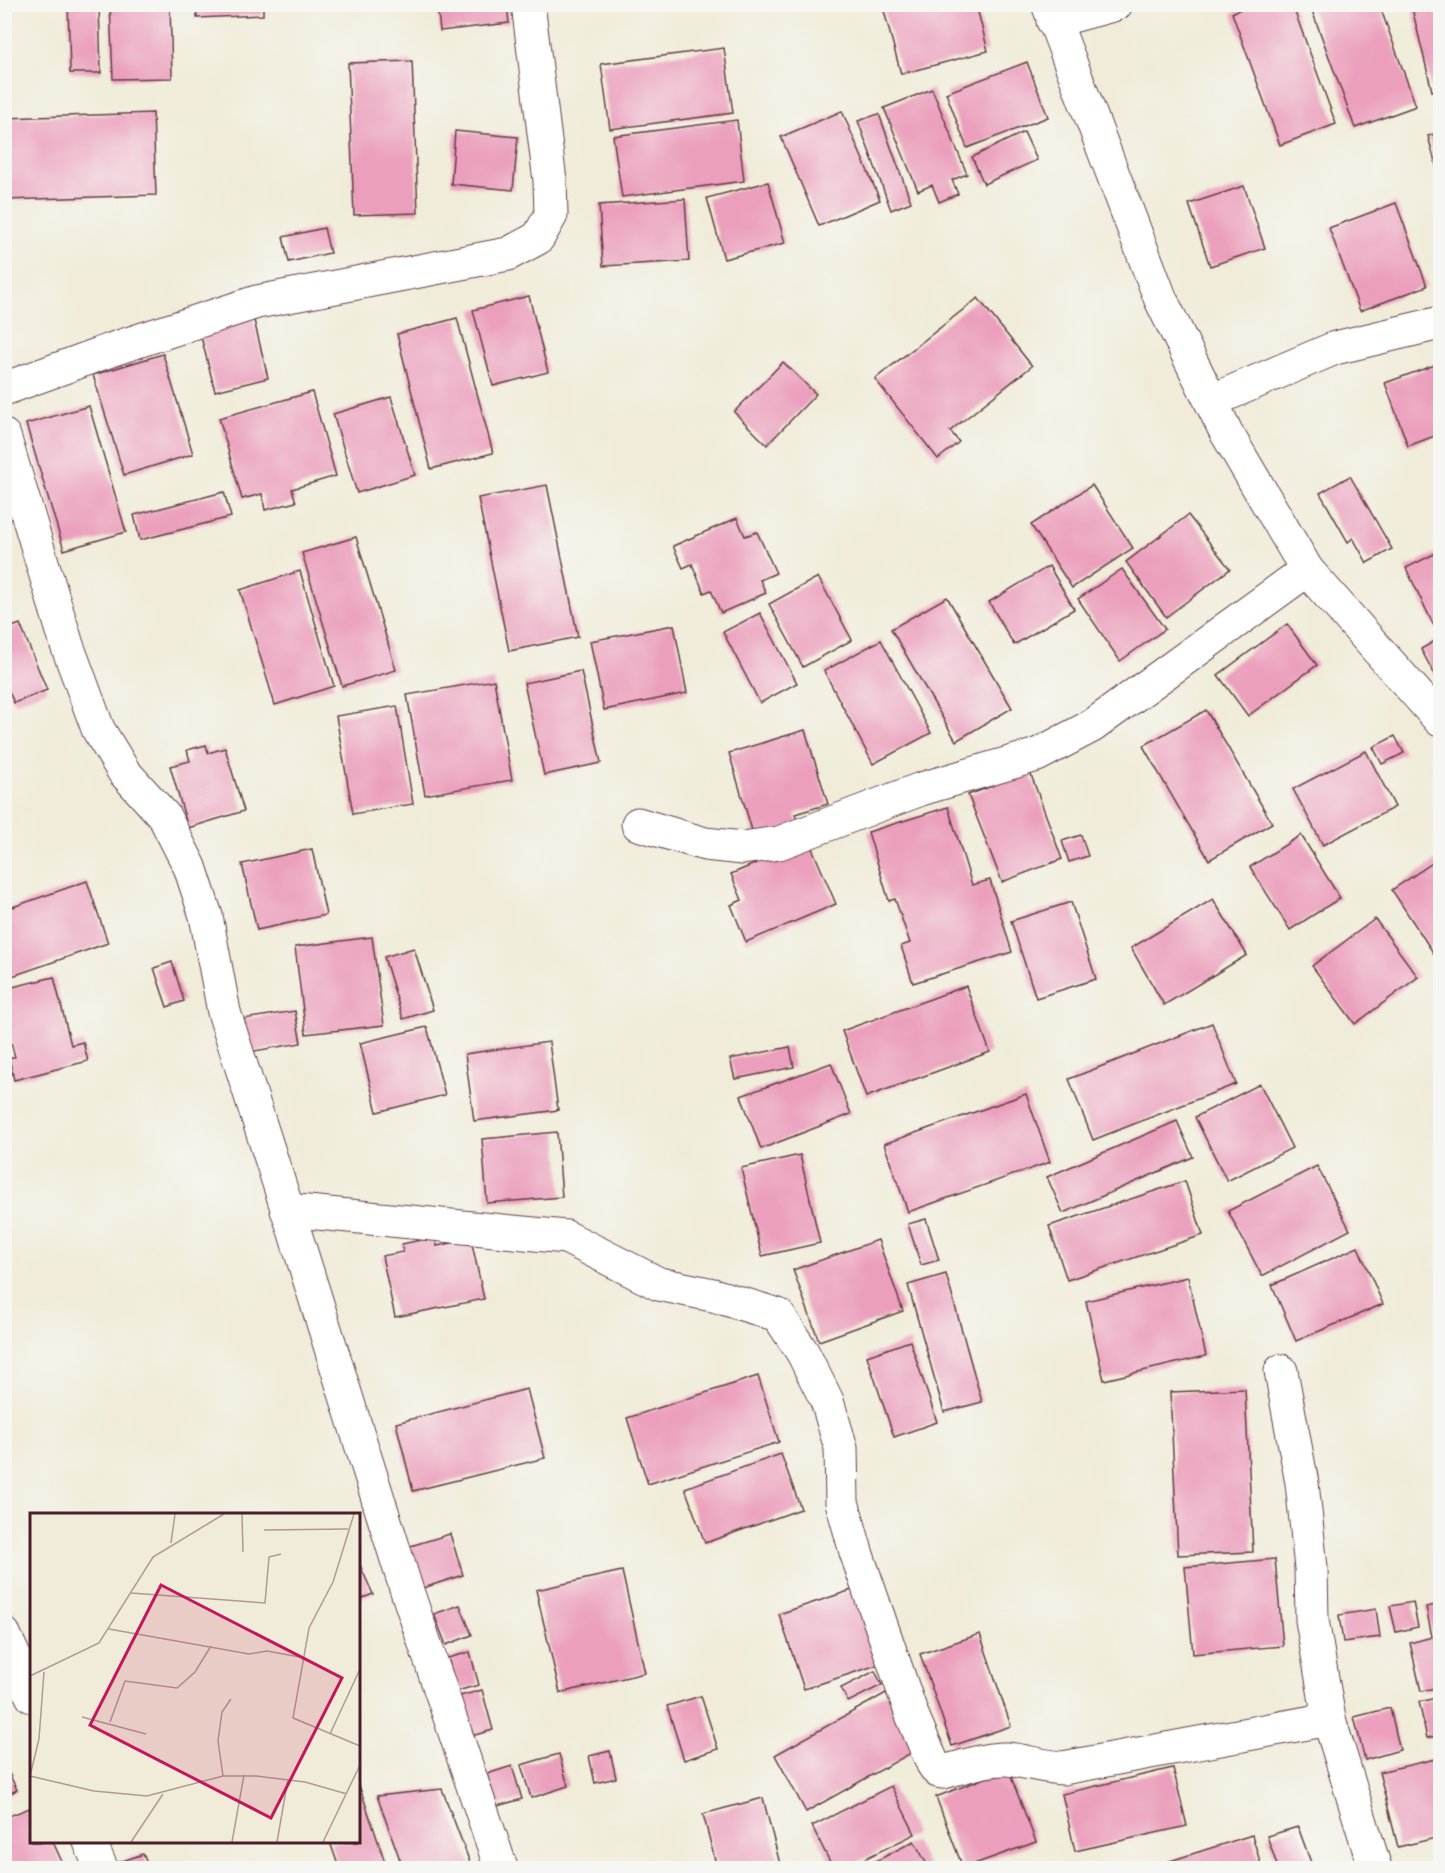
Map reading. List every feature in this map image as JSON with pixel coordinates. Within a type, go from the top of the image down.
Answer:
[{"type":"street","points":[[4,389],[116,348],[257,302],[508,254],[538,238],[551,215],[550,181],[528,4]]},
{"type":"street","points":[[1116,4],[1050,13],[1161,300],[1226,432],[1307,570],[1440,720]]},
{"type":"street","points":[[1211,401],[1335,348],[1440,323]]},
{"type":"street","points":[[4,436],[67,645],[98,729],[124,771],[164,816],[190,867],[206,916],[224,1012],[405,1585],[501,1869]]},
{"type":"street","points":[[638,824],[705,844],[742,848],[779,843],[921,789],[1037,754],[1092,726],[1307,570]]},
{"type":"street","points":[[287,1210],[566,1237],[659,1284],[713,1294],[778,1315],[804,1353],[827,1401],[841,1448],[842,1502],[856,1552],[912,1715],[938,1771],[943,1772],[987,1761],[1007,1759],[1063,1768],[1329,1719]]},
{"type":"street","points":[[1281,1371],[1302,1483],[1311,1568],[1312,1620],[1329,1719],[1375,1869]]},
{"type":"street","points":[[4,1634],[30,1692]]},
{"type":"street","points":[[90,1843],[100,1869]]},
{"type":"building","points":[[68,4],[99,4],[101,73],[70,73]]},
{"type":"building","points":[[110,4],[170,4],[172,78],[113,79]]},
{"type":"building","points":[[196,4],[263,4],[263,15],[197,18]]},
{"type":"building","points":[[437,4],[507,4],[509,23],[440,31]]},
{"type":"building","points":[[908,4],[976,4],[988,51],[901,74],[884,11]]},
{"type":"building","points":[[1251,4],[1292,4],[1336,124],[1280,145],[1232,13]]},
{"type":"building","points":[[1379,4],[1416,106],[1355,128],[1310,5]]},
{"type":"building","points":[[1411,4],[1440,4],[1440,89],[1432,91]]},
{"type":"building","points":[[724,48],[733,113],[610,129],[601,64]]},
{"type":"building","points":[[412,61],[418,213],[354,215],[348,63]]},
{"type":"building","points":[[1027,62],[1048,117],[967,148],[946,93]]},
{"type":"building","points":[[932,89],[967,174],[952,180],[958,194],[939,202],[932,185],[918,191],[884,108]]},
{"type":"building","points":[[842,111],[880,200],[819,226],[781,137]]},
{"type":"building","points":[[153,113],[156,195],[5,200],[5,118]]},
{"type":"building","points":[[879,114],[911,202],[891,210],[858,121]]},
{"type":"building","points":[[737,120],[744,181],[622,197],[613,136]]},
{"type":"building","points":[[455,131],[518,137],[513,190],[451,184]]},
{"type":"building","points":[[1024,132],[1037,160],[984,184],[972,157]]},
{"type":"building","points":[[1440,132],[1440,180],[1428,136]]},
{"type":"building","points":[[768,182],[785,243],[724,259],[707,198]]},
{"type":"building","points":[[1244,186],[1265,248],[1210,266],[1189,204]]},
{"type":"building","points":[[685,199],[689,261],[603,266],[599,205]]},
{"type":"building","points":[[1396,203],[1427,286],[1360,311],[1329,228]]},
{"type":"building","points":[[324,228],[330,253],[289,262],[283,237]]},
{"type":"building","points":[[529,296],[548,372],[493,386],[473,310]]},
{"type":"building","points":[[978,298],[1032,366],[950,431],[959,442],[938,459],[875,379]]},
{"type":"building","points":[[253,316],[268,378],[215,391],[199,329]]},
{"type":"building","points":[[457,318],[493,453],[431,469],[397,334]]},
{"type":"building","points":[[163,354],[193,454],[124,475],[93,375]]},
{"type":"building","points":[[783,362],[816,394],[767,445],[734,412]]},
{"type":"building","points":[[1440,363],[1440,434],[1408,446],[1385,383]]},
{"type":"building","points":[[312,392],[336,476],[292,489],[296,502],[265,510],[262,494],[242,499],[219,418]]},
{"type":"building","points":[[391,397],[415,475],[357,493],[333,414]]},
{"type":"building","points":[[89,406],[126,532],[64,550],[26,424]]},
{"type":"building","points":[[1350,476],[1392,549],[1367,563],[1353,538],[1348,542],[1320,493]]},
{"type":"building","points":[[547,485],[578,637],[509,651],[478,498]]},
{"type":"building","points":[[1092,485],[1133,548],[1072,588],[1031,525]]},
{"type":"building","points":[[224,492],[231,517],[140,540],[134,515]]},
{"type":"building","points":[[1188,515],[1230,569],[1166,617],[1126,562]]},
{"type":"building","points":[[737,518],[745,536],[757,532],[776,573],[760,580],[766,593],[721,613],[711,590],[704,593],[692,564],[683,568],[673,546]]},
{"type":"building","points":[[356,537],[396,670],[342,686],[302,553]]},
{"type":"building","points":[[1440,551],[1440,623],[1434,626],[1406,568]]},
{"type":"building","points":[[1049,566],[1074,609],[1014,645],[989,602]]},
{"type":"building","points":[[1122,569],[1165,629],[1120,661],[1078,599]]},
{"type":"building","points":[[300,571],[334,686],[275,705],[240,590]]},
{"type":"building","points":[[818,577],[852,640],[803,667],[769,604]]},
{"type":"building","points":[[947,597],[1012,708],[956,741],[891,629]]},
{"type":"building","points":[[760,613],[797,683],[760,703],[723,632]]},
{"type":"building","points":[[20,624],[47,690],[14,703],[4,680],[4,630]]},
{"type":"building","points":[[1287,624],[1317,665],[1248,716],[1218,675]]},
{"type":"building","points":[[674,625],[687,693],[604,710],[590,641]]},
{"type":"building","points":[[1440,638],[1440,685],[1421,649]]},
{"type":"building","points":[[881,640],[931,733],[873,764],[824,671]]},
{"type":"building","points":[[581,671],[601,763],[544,775],[524,683]]},
{"type":"building","points":[[494,680],[512,780],[425,795],[407,695]]},
{"type":"building","points":[[397,706],[413,804],[353,814],[336,716]]},
{"type":"building","points":[[1206,710],[1272,823],[1209,860],[1143,746]]},
{"type":"building","points":[[805,730],[828,804],[795,814],[798,824],[754,837],[729,753]]},
{"type":"building","points":[[1395,736],[1404,753],[1382,764],[1373,747]]},
{"type":"building","points":[[206,745],[208,753],[225,748],[244,811],[188,828],[170,766],[190,761],[187,750]]},
{"type":"building","points":[[1366,751],[1395,807],[1323,845],[1293,789]]},
{"type":"building","points":[[1030,772],[1062,859],[1002,882],[968,795]]},
{"type":"building","points":[[948,807],[972,885],[990,880],[1012,952],[913,983],[901,946],[910,943],[895,899],[889,901],[868,832]]},
{"type":"building","points":[[1081,835],[1088,856],[1069,862],[1062,841]]},
{"type":"building","points":[[1301,835],[1340,898],[1290,930],[1250,867]]},
{"type":"building","points":[[809,841],[836,904],[746,942],[731,905],[742,900],[731,874]]},
{"type":"building","points":[[312,849],[326,915],[257,930],[242,864]]},
{"type":"building","points":[[1440,858],[1440,963],[1392,890]]},
{"type":"building","points":[[87,881],[108,943],[4,979],[4,910]]},
{"type":"building","points":[[1213,899],[1247,955],[1164,1005],[1131,948]]},
{"type":"building","points":[[1071,902],[1096,979],[1036,998],[1011,921]]},
{"type":"building","points":[[1375,919],[1418,977],[1355,1024],[1312,966]]},
{"type":"building","points":[[372,937],[384,1025],[306,1034],[295,947]]},
{"type":"building","points":[[414,948],[433,1010],[403,1019],[384,957]]},
{"type":"building","points":[[172,962],[184,1001],[167,1007],[154,968]]},
{"type":"building","points":[[54,977],[71,1045],[83,1042],[88,1061],[14,1080],[9,1058],[15,1057],[4,1017],[4,989]]},
{"type":"building","points":[[966,986],[990,1052],[866,1097],[842,1031]]},
{"type":"building","points":[[295,1011],[301,1043],[249,1052],[243,1019]]},
{"type":"building","points":[[1212,1023],[1236,1084],[1093,1140],[1069,1079]]},
{"type":"building","points":[[427,1027],[445,1095],[377,1112],[360,1043]]},
{"type":"building","points":[[549,1042],[558,1110],[474,1121],[465,1054]]},
{"type":"building","points":[[790,1047],[794,1067],[735,1079],[730,1059]]},
{"type":"building","points":[[831,1063],[851,1114],[761,1149],[741,1096]]},
{"type":"building","points":[[1260,1084],[1292,1148],[1227,1181],[1195,1117]]},
{"type":"building","points":[[1026,1094],[1050,1162],[908,1212],[884,1144]]},
{"type":"building","points":[[1177,1121],[1193,1157],[1063,1213],[1047,1177]]},
{"type":"building","points":[[557,1132],[562,1197],[487,1203],[482,1139]]},
{"type":"building","points":[[800,1155],[820,1243],[762,1256],[741,1168]]},
{"type":"building","points":[[1317,1166],[1350,1230],[1262,1276],[1228,1211]]},
{"type":"building","points":[[1185,1181],[1203,1235],[1067,1280],[1049,1226]]},
{"type":"building","points":[[926,1219],[939,1260],[921,1265],[908,1224]]},
{"type":"building","points":[[435,1237],[437,1246],[471,1239],[484,1299],[395,1317],[382,1256],[403,1252],[402,1244]]},
{"type":"building","points":[[878,1240],[903,1311],[819,1341],[793,1270]]},
{"type":"building","points":[[1358,1247],[1383,1304],[1296,1341],[1272,1285]]},
{"type":"building","points":[[946,1274],[982,1402],[944,1412],[908,1285]]},
{"type":"building","points":[[1188,1277],[1206,1356],[1104,1380],[1086,1301]]},
{"type":"building","points":[[910,1341],[937,1422],[894,1437],[867,1356]]},
{"type":"building","points":[[758,1376],[779,1442],[648,1484],[627,1418]]},
{"type":"building","points":[[527,1389],[545,1458],[413,1491],[396,1423]]},
{"type":"building","points":[[1245,1389],[1253,1552],[1178,1555],[1170,1392]]},
{"type":"building","points":[[781,1454],[801,1509],[705,1543],[685,1488]]},
{"type":"building","points":[[450,1534],[463,1575],[417,1590],[404,1548]]},
{"type":"building","points":[[1275,1559],[1283,1646],[1193,1654],[1185,1567]]},
{"type":"building","points":[[360,1565],[373,1594],[360,1599]]},
{"type":"building","points":[[622,1571],[645,1673],[560,1693],[536,1590]]},
{"type":"building","points":[[858,1588],[883,1663],[804,1689],[779,1614]]},
{"type":"building","points":[[1413,1602],[1418,1627],[1396,1632],[1390,1606]]},
{"type":"building","points":[[1440,1604],[1440,1687],[1421,1691],[1410,1643],[1432,1637],[1426,1607]]},
{"type":"building","points":[[460,1605],[472,1635],[446,1645],[434,1614]]},
{"type":"building","points":[[1376,1609],[1380,1637],[1343,1642],[1339,1615]]},
{"type":"building","points":[[980,1634],[1011,1726],[952,1746],[920,1654]]},
{"type":"building","points":[[470,1652],[479,1685],[457,1691],[448,1658]]},
{"type":"building","points":[[875,1671],[882,1685],[848,1702],[841,1688]]},
{"type":"building","points":[[482,1690],[493,1730],[471,1736],[460,1696]]},
{"type":"building","points":[[886,1693],[918,1749],[806,1812],[775,1755]]},
{"type":"building","points":[[701,1696],[718,1749],[684,1760],[667,1706]]},
{"type":"building","points":[[1440,1697],[1440,1735],[1427,1738],[1419,1702]]},
{"type":"building","points":[[1390,1708],[1400,1750],[1365,1760],[1354,1717]]},
{"type":"building","points":[[610,1751],[616,1778],[595,1783],[589,1756]]},
{"type":"building","points":[[559,1754],[568,1786],[531,1798],[521,1765]]},
{"type":"building","points":[[1440,1758],[1440,1837],[1398,1847],[1379,1772]]},
{"type":"building","points":[[4,1763],[17,1790],[4,1796]]},
{"type":"building","points":[[512,1766],[522,1799],[497,1806],[487,1774]]},
{"type":"building","points":[[1173,1768],[1187,1826],[1075,1851],[1062,1794]]},
{"type":"building","points":[[1008,1769],[1036,1842],[963,1868],[936,1797]]},
{"type":"building","points":[[891,1786],[915,1834],[846,1868],[833,1868],[812,1826]]},
{"type":"building","points":[[360,1788],[387,1868],[339,1868],[330,1843],[360,1843]]},
{"type":"building","points":[[442,1789],[472,1868],[403,1868],[377,1796]]},
{"type":"building","points":[[763,1798],[781,1868],[717,1868],[703,1814]]},
{"type":"building","points":[[30,1808],[30,1843],[53,1843],[64,1866],[59,1868],[4,1868],[4,1818]]},
{"type":"building","points":[[1298,1827],[1313,1868],[1278,1868],[1267,1836]]},
{"type":"building","points":[[1252,1835],[1262,1868],[1148,1868]]},
{"type":"building","points":[[914,1841],[929,1868],[863,1868]]},
{"type":"building","points":[[143,1854],[149,1868],[116,1868],[114,1864]]}]
